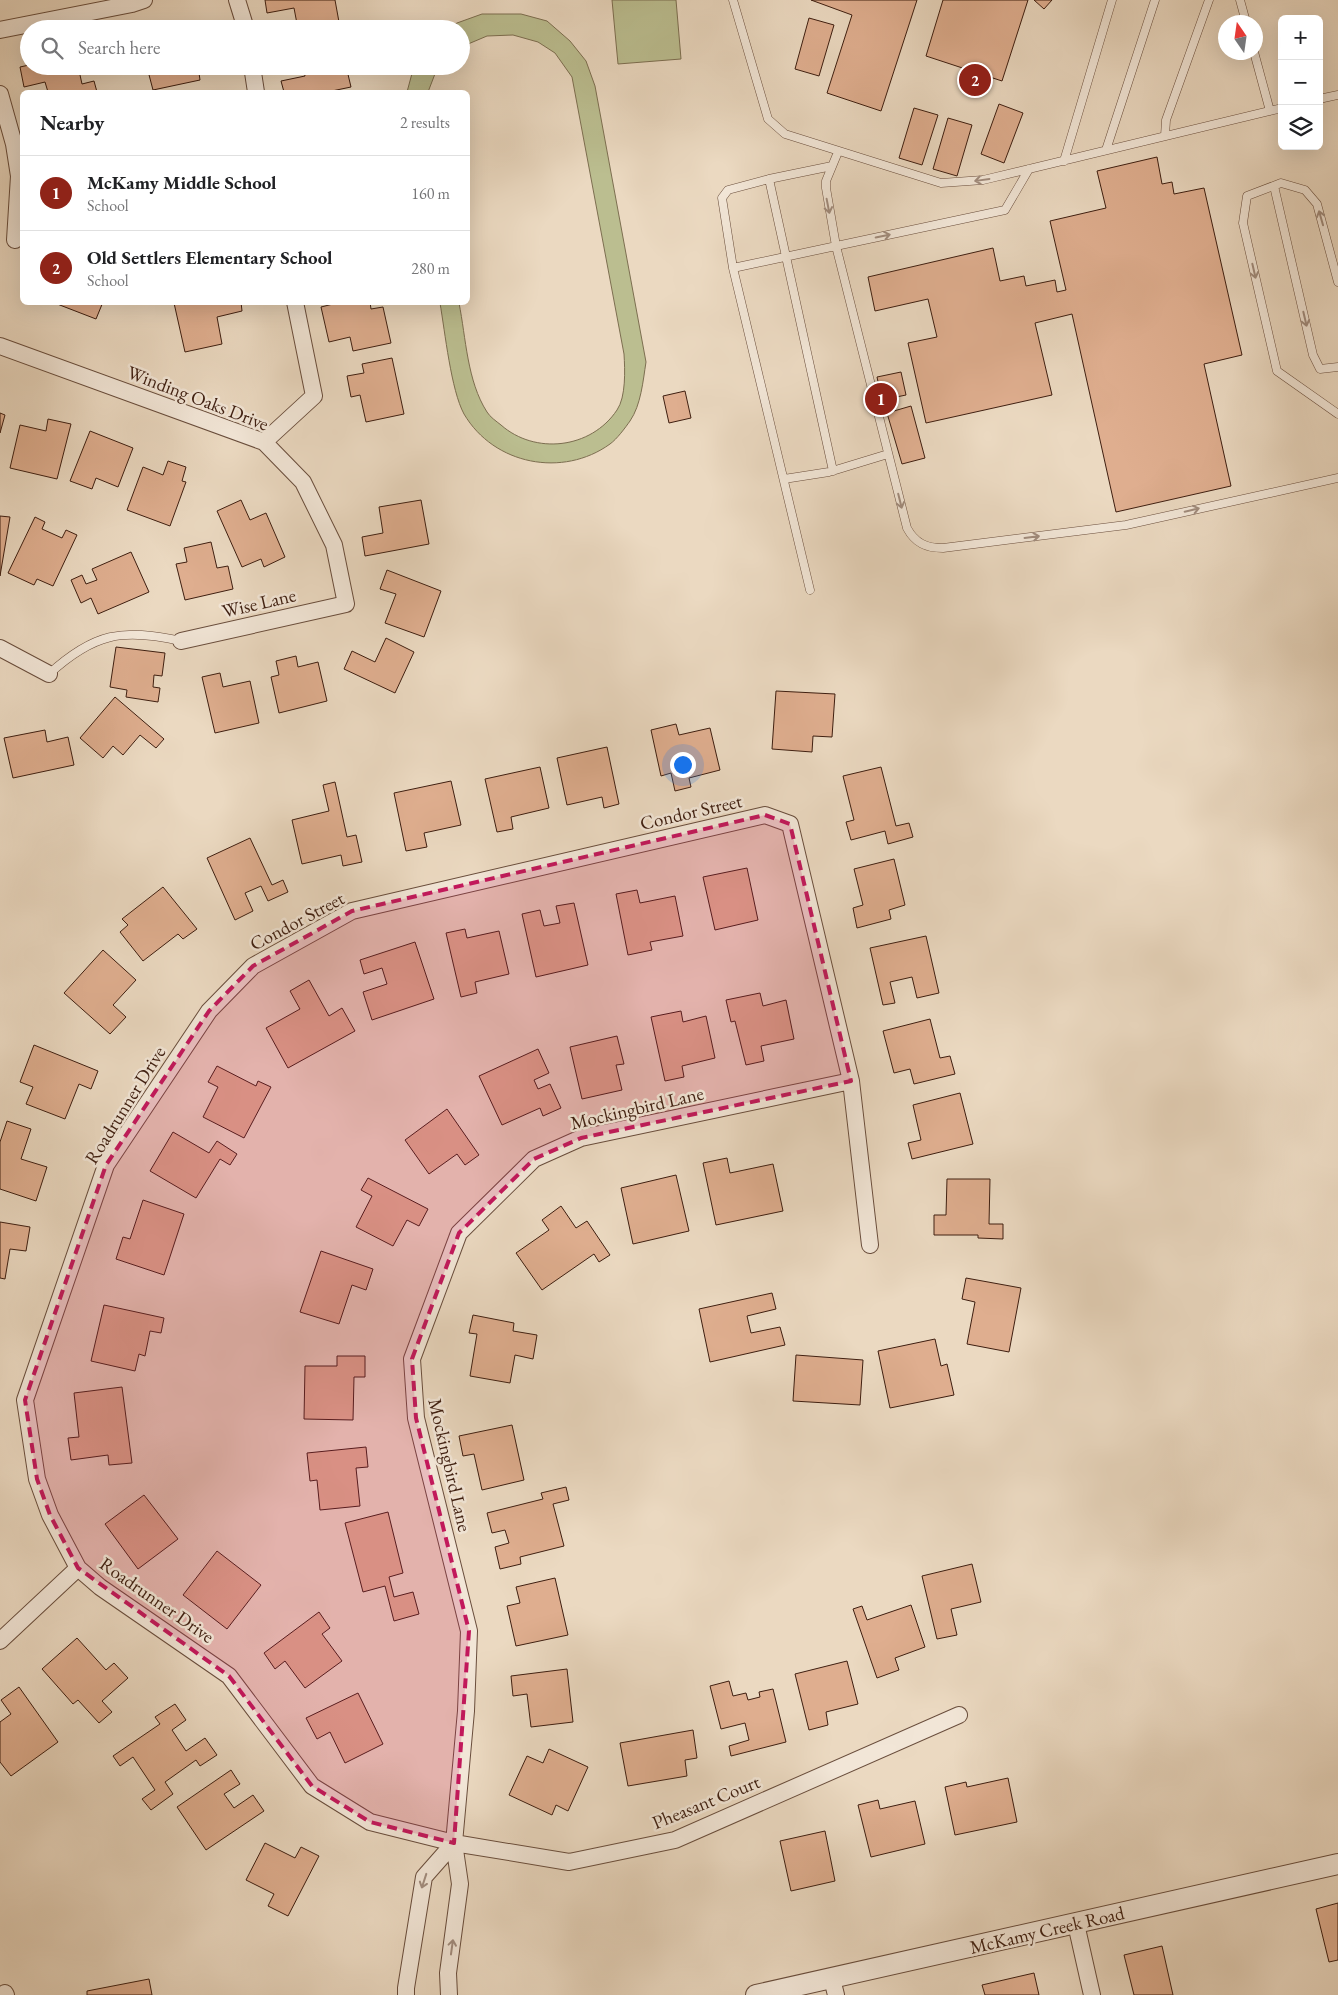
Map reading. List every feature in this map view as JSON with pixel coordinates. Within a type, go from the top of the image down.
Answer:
[{"type":"street","points":[[51,20],[144,0]]},
{"type":"street","points":[[237,0],[243,20]]},
{"type":"street","points":[[0,30],[20,26]]},
{"type":"street","points":[[253,75],[256,90]]},
{"type":"street","points":[[0,94],[14,144],[19,176],[14,240]]},
{"type":"street","points":[[264,442],[314,396],[296,305]]},
{"type":"street","name":"Winding Oaks Drive","points":[[0,346],[264,442],[303,482],[334,545],[346,604]]},
{"type":"street","name":"Wise Lane","points":[[181,641],[346,604]]},
{"type":"street","points":[[0,648],[49,674]]},
{"type":"street","name":"Condor Street","points":[[210,1011],[253,966],[352,911],[765,815],[790,824],[851,1081],[870,1245]]},
{"type":"street","name":"Roadrunner Drive","points":[[210,1011],[106,1165],[25,1400],[37,1479],[50,1515],[78,1568],[100,1587],[229,1676],[312,1786],[370,1822],[454,1843]]},
{"type":"street","name":"Mockingbird Lane","points":[[449,1995],[448,1973],[460,1884],[454,1843],[466,1711],[469,1631],[416,1418],[412,1359],[459,1233],[534,1159],[581,1138],[851,1081]]},
{"type":"street","points":[[0,1641],[78,1568]]},
{"type":"street","name":"Pheasant Court","points":[[454,1843],[569,1862],[675,1840],[958,1715]]},
{"type":"street","points":[[406,1995],[424,1877],[454,1843]]},
{"type":"street","name":"McKamy Creek Road","points":[[756,1995],[834,1987],[1076,1924],[1338,1864]]},
{"type":"street","points":[[1076,1924],[1092,1995]]},
{"type":"lane","points":[[733,0],[768,119],[785,134],[941,183],[983,180],[1278,109]]},
{"type":"lane","points":[[1064,161],[1112,0]]},
{"type":"lane","points":[[1106,150],[1155,0]]},
{"type":"lane","points":[[1165,136],[1166,120],[1209,0]]},
{"type":"lane","points":[[1240,0],[1244,15]]},
{"type":"lane","points":[[1256,60],[1270,111]]},
{"type":"lane","points":[[1323,98],[1338,95]]},
{"type":"lane","points":[[838,152],[826,181],[826,195],[836,246],[907,528],[918,543],[933,548],[1126,525],[1338,478]]},
{"type":"lane","points":[[810,590],[733,268],[722,198],[728,190],[832,166]]},
{"type":"lane","points":[[733,268],[1005,210],[1029,169]]},
{"type":"lane","points":[[769,179],[833,471]]},
{"type":"lane","points":[[1338,282],[1317,204],[1305,190],[1281,183],[1247,196],[1243,223],[1277,371],[1338,414]]},
{"type":"lane","points":[[1274,186],[1313,354],[1320,369],[1338,367]]},
{"type":"lane","points":[[784,479],[833,471],[888,454]]},
{"type":"lane","points":[[49,674],[69,656],[92,642],[118,635],[143,635],[181,641]]},
{"type":"highlighted area","points":[[765,815],[790,824],[851,1081],[581,1138],[534,1159],[459,1233],[412,1359],[416,1418],[469,1631],[454,1843],[370,1822],[312,1786],[229,1676],[78,1568],[50,1515],[37,1479],[25,1400],[106,1165],[209,1011],[253,966],[352,911]]},
{"type":"green space","points":[[612,0],[676,0],[681,59],[618,64]]},
{"type":"green space","points":[[482,14],[521,14],[547,21],[570,41],[586,61],[595,86],[646,362],[639,400],[634,415],[626,427],[610,444],[591,455],[572,461],[551,463],[531,461],[511,455],[493,445],[477,431],[464,414],[455,391],[440,305],[459,305],[471,373],[480,400],[487,412],[515,435],[530,441],[546,444],[562,443],[578,440],[593,433],[606,423],[620,405],[625,368],[624,354],[572,77],[555,53],[538,42],[513,35],[487,36],[470,43],[470,20],[465,20]]},
{"type":"green space","points":[[412,75],[435,75],[429,90],[408,90]]},
{"type":"building","points":[[265,0],[335,0],[339,20],[296,20],[294,8],[267,13]]},
{"type":"building","points":[[811,0],[917,0],[881,111],[827,93],[852,15]]},
{"type":"building","points":[[943,0],[1028,0],[1002,81],[926,56]]},
{"type":"building","points":[[1034,0],[1052,0],[1044,9]]},
{"type":"building","points":[[809,18],[834,25],[819,76],[795,69]]},
{"type":"building","points":[[22,75],[80,75],[82,84],[94,81],[96,90],[47,90],[45,82],[24,87]]},
{"type":"building","points":[[149,75],[199,75],[200,80],[153,90]]},
{"type":"building","points":[[348,75],[351,87],[337,90],[283,90],[281,81],[305,76]]},
{"type":"building","points":[[999,104],[1023,113],[1004,163],[981,154]]},
{"type":"building","points":[[914,108],[938,115],[922,165],[899,158]]},
{"type":"building","points":[[948,118],[972,125],[957,176],[933,169]]},
{"type":"building","points":[[1157,157],[1162,184],[1172,182],[1174,194],[1204,188],[1242,355],[1204,364],[1231,486],[1116,512],[1072,314],[1035,323],[1052,395],[926,423],[908,343],[937,337],[928,299],[875,311],[868,277],[993,248],[1000,281],[1024,276],[1026,286],[1055,280],[1057,292],[1066,290],[1050,221],[1106,208],[1097,171]]},
{"type":"building","points":[[60,305],[102,305],[96,319]]},
{"type":"building","points":[[174,305],[241,305],[242,311],[217,317],[222,344],[185,352]]},
{"type":"building","points":[[329,305],[370,305],[371,309],[383,307],[391,343],[353,351],[350,337],[329,342],[321,307]]},
{"type":"building","points":[[392,358],[404,414],[366,422],[360,395],[351,397],[347,376],[364,373],[362,364]]},
{"type":"building","points":[[901,372],[906,395],[882,400],[877,377]]},
{"type":"building","points":[[685,391],[691,418],[669,423],[663,396]]},
{"type":"building","points":[[911,406],[925,458],[902,464],[887,413]]},
{"type":"building","points":[[0,413],[5,415],[0,433]]},
{"type":"building","points":[[48,419],[71,424],[57,479],[10,468],[20,425],[46,431]]},
{"type":"building","points":[[90,431],[133,448],[118,487],[96,478],[92,489],[70,481]]},
{"type":"building","points":[[168,461],[186,467],[182,481],[186,482],[170,526],[127,510],[143,467],[163,475]]},
{"type":"building","points":[[241,500],[250,520],[266,513],[285,557],[264,567],[261,559],[242,567],[217,511]]},
{"type":"building","points":[[421,500],[429,544],[365,556],[362,537],[383,533],[379,507]]},
{"type":"building","points":[[0,516],[10,517],[0,576]]},
{"type":"building","points":[[35,517],[45,522],[42,529],[62,538],[66,530],[77,535],[53,586],[37,579],[34,585],[8,573]]},
{"type":"building","points":[[211,542],[217,568],[228,566],[233,589],[185,600],[176,564],[187,562],[184,548]]},
{"type":"building","points":[[131,552],[149,592],[98,614],[91,598],[81,603],[71,580],[82,575],[86,584],[97,580],[92,569]]},
{"type":"building","points":[[387,570],[441,591],[424,637],[385,623],[396,594],[380,589]]},
{"type":"building","points":[[386,638],[414,652],[395,693],[344,669],[352,651],[375,662]]},
{"type":"building","points":[[116,647],[165,653],[162,676],[154,675],[153,687],[160,688],[158,702],[126,697],[127,690],[110,687]]},
{"type":"building","points":[[296,656],[298,667],[318,662],[327,701],[279,713],[271,677],[279,675],[276,661]]},
{"type":"building","points":[[220,673],[223,687],[250,681],[259,723],[215,733],[202,677]]},
{"type":"building","points":[[776,691],[835,694],[832,737],[813,736],[812,752],[772,749]]},
{"type":"building","points":[[115,697],[164,739],[156,748],[140,735],[123,755],[113,746],[103,758],[80,738]]},
{"type":"building","points":[[676,724],[679,735],[710,728],[720,770],[689,778],[691,787],[675,791],[671,773],[661,776],[651,730]]},
{"type":"building","points":[[45,730],[47,742],[68,737],[74,765],[13,778],[4,738]]},
{"type":"building","points":[[607,747],[619,804],[604,808],[602,797],[567,805],[557,758]]},
{"type":"building","points":[[540,767],[549,808],[511,817],[513,829],[497,832],[485,779]]},
{"type":"building","points":[[881,767],[896,826],[909,823],[913,837],[888,844],[885,831],[851,840],[846,822],[854,820],[843,776]]},
{"type":"building","points":[[451,781],[461,825],[424,833],[427,847],[406,851],[394,793]]},
{"type":"building","points":[[335,782],[347,837],[356,835],[362,862],[343,866],[341,855],[302,864],[292,820],[329,811],[323,785]]},
{"type":"building","points":[[250,838],[272,885],[283,880],[288,892],[268,901],[261,886],[245,893],[253,911],[235,920],[207,858]]},
{"type":"building","points":[[894,859],[905,905],[889,910],[891,919],[857,928],[853,908],[863,905],[854,869]]},
{"type":"building","points":[[747,868],[758,920],[715,930],[703,877]]},
{"type":"building","points":[[163,887],[197,929],[183,939],[178,934],[143,961],[120,932],[128,925],[122,919]]},
{"type":"building","points":[[637,890],[640,903],[675,896],[683,936],[650,942],[652,950],[628,955],[616,894]]},
{"type":"building","points":[[574,903],[588,965],[536,977],[522,914],[540,910],[544,926],[560,923],[556,906]]},
{"type":"building","points":[[465,929],[467,938],[499,931],[509,974],[475,982],[477,993],[461,997],[446,933]]},
{"type":"building","points":[[926,936],[939,993],[917,998],[912,977],[890,982],[895,1003],[883,1005],[870,948]]},
{"type":"building","points":[[415,942],[434,999],[372,1020],[363,992],[387,984],[382,968],[364,974],[360,960]]},
{"type":"building","points":[[103,950],[136,980],[113,1005],[126,1017],[110,1034],[64,993]]},
{"type":"building","points":[[309,980],[329,1016],[342,1008],[355,1031],[288,1068],[266,1028],[300,1009],[290,991]]},
{"type":"building","points":[[760,993],[763,1006],[786,1000],[794,1039],[761,1046],[764,1061],[746,1065],[735,1021],[731,1022],[726,1000]]},
{"type":"building","points":[[681,1011],[683,1022],[706,1016],[715,1058],[682,1066],[684,1077],[665,1081],[651,1017]]},
{"type":"building","points":[[930,1019],[940,1058],[950,1056],[955,1074],[914,1084],[910,1069],[894,1073],[883,1031]]},
{"type":"building","points":[[617,1036],[624,1064],[616,1065],[622,1090],[582,1099],[570,1047]]},
{"type":"building","points":[[34,1045],[98,1071],[91,1089],[79,1084],[65,1119],[26,1104],[33,1087],[20,1082]]},
{"type":"building","points":[[538,1049],[549,1073],[534,1080],[538,1089],[550,1084],[561,1108],[543,1116],[540,1108],[502,1125],[479,1076]]},
{"type":"building","points":[[217,1066],[256,1086],[258,1081],[271,1087],[244,1138],[203,1117],[218,1087],[208,1082]]},
{"type":"building","points":[[960,1093],[973,1144],[912,1159],[908,1143],[921,1140],[913,1105]]},
{"type":"building","points":[[447,1109],[479,1155],[465,1165],[457,1154],[429,1174],[405,1140]]},
{"type":"building","points":[[7,1121],[31,1129],[21,1159],[47,1167],[36,1201],[0,1189],[0,1142]]},
{"type":"building","points":[[173,1132],[209,1153],[217,1141],[237,1154],[230,1165],[220,1159],[196,1198],[150,1171]]},
{"type":"building","points":[[727,1158],[730,1173],[773,1164],[783,1211],[716,1225],[703,1163]]},
{"type":"building","points":[[676,1175],[689,1231],[633,1244],[621,1188]]},
{"type":"building","points":[[368,1178],[428,1209],[419,1226],[407,1220],[393,1246],[356,1227],[372,1196],[361,1190]]},
{"type":"building","points":[[947,1179],[990,1179],[989,1224],[1003,1224],[1003,1239],[978,1238],[978,1235],[934,1235],[934,1215],[946,1215]]},
{"type":"building","points":[[143,1200],[184,1214],[164,1275],[116,1259],[123,1237],[130,1239]]},
{"type":"building","points":[[561,1206],[576,1228],[587,1221],[610,1255],[599,1262],[594,1254],[542,1290],[516,1253],[549,1230],[542,1220]]},
{"type":"building","points":[[0,1222],[30,1227],[26,1251],[10,1249],[5,1279],[0,1278]]},
{"type":"building","points":[[321,1251],[373,1269],[366,1290],[352,1285],[339,1324],[300,1312]]},
{"type":"building","points":[[966,1278],[1021,1288],[1009,1352],[967,1344],[975,1302],[962,1299]]},
{"type":"building","points":[[772,1293],[776,1309],[747,1316],[751,1333],[780,1327],[785,1345],[710,1362],[699,1309]]},
{"type":"building","points":[[104,1305],[164,1318],[161,1333],[150,1331],[145,1356],[139,1354],[135,1371],[91,1361]]},
{"type":"building","points":[[473,1315],[514,1323],[513,1331],[537,1335],[533,1359],[515,1355],[510,1383],[470,1376],[477,1334],[469,1333]]},
{"type":"building","points":[[935,1339],[941,1366],[947,1364],[954,1395],[890,1408],[878,1351]]},
{"type":"building","points":[[796,1355],[863,1360],[860,1405],[793,1401]]},
{"type":"building","points":[[337,1356],[365,1356],[365,1377],[354,1377],[353,1420],[304,1419],[305,1366],[337,1366]]},
{"type":"building","points":[[122,1387],[132,1463],[109,1465],[108,1455],[71,1460],[68,1438],[79,1437],[74,1393]]},
{"type":"building","points":[[512,1425],[524,1480],[482,1490],[474,1454],[463,1456],[459,1436]]},
{"type":"building","points":[[366,1447],[368,1467],[356,1468],[360,1506],[320,1510],[317,1480],[310,1481],[307,1453]]},
{"type":"building","points":[[566,1487],[569,1500],[553,1504],[564,1546],[520,1557],[521,1564],[500,1569],[495,1547],[509,1543],[505,1530],[492,1533],[487,1513],[543,1499],[541,1493]]},
{"type":"building","points":[[144,1495],[178,1539],[138,1569],[105,1524]]},
{"type":"building","points":[[388,1512],[403,1573],[389,1577],[394,1597],[413,1592],[419,1614],[394,1621],[385,1586],[363,1592],[345,1523]]},
{"type":"building","points":[[217,1551],[261,1585],[227,1629],[183,1595]]},
{"type":"building","points":[[972,1564],[981,1602],[951,1609],[957,1635],[937,1639],[922,1576]]},
{"type":"building","points":[[555,1578],[568,1635],[516,1646],[507,1606],[520,1603],[516,1587]]},
{"type":"building","points":[[911,1605],[925,1647],[895,1658],[899,1670],[877,1678],[853,1609],[862,1606],[867,1620]]},
{"type":"building","points":[[319,1612],[330,1628],[322,1634],[342,1661],[305,1688],[285,1661],[275,1669],[264,1653]]},
{"type":"building","points":[[77,1638],[106,1670],[114,1663],[128,1678],[102,1701],[112,1712],[99,1723],[78,1700],[73,1704],[42,1669]]},
{"type":"building","points":[[847,1661],[858,1704],[826,1712],[828,1725],[809,1730],[795,1674]]},
{"type":"building","points":[[567,1669],[573,1722],[531,1727],[527,1694],[513,1696],[511,1676]]},
{"type":"building","points":[[729,1681],[733,1696],[746,1693],[748,1700],[760,1697],[759,1692],[773,1689],[786,1742],[731,1756],[729,1746],[749,1740],[745,1723],[721,1729],[710,1686]]},
{"type":"building","points":[[19,1687],[58,1742],[11,1776],[0,1762],[0,1722],[11,1714],[1,1700]]},
{"type":"building","points":[[358,1693],[383,1744],[345,1763],[330,1732],[317,1739],[306,1718]]},
{"type":"building","points":[[175,1704],[186,1720],[172,1730],[186,1751],[205,1738],[217,1755],[200,1766],[196,1760],[165,1782],[173,1794],[151,1810],[142,1799],[155,1790],[133,1757],[120,1766],[113,1756],[160,1724],[155,1717]]},
{"type":"building","points":[[693,1730],[697,1758],[685,1760],[687,1776],[628,1786],[620,1743]]},
{"type":"building","points":[[549,1749],[588,1767],[568,1811],[556,1805],[552,1815],[509,1795],[527,1756],[543,1763]]},
{"type":"building","points":[[231,1770],[240,1784],[224,1794],[234,1808],[253,1795],[264,1811],[206,1850],[177,1807]]},
{"type":"building","points":[[1008,1778],[1017,1822],[955,1835],[945,1787],[966,1782],[967,1787]]},
{"type":"building","points":[[878,1800],[880,1809],[915,1801],[925,1844],[871,1857],[858,1805]]},
{"type":"building","points":[[825,1831],[835,1881],[791,1891],[780,1841]]},
{"type":"building","points":[[265,1843],[295,1858],[301,1847],[319,1856],[288,1916],[268,1906],[274,1894],[246,1880]]},
{"type":"building","points":[[1338,1903],[1338,1960],[1329,1962],[1316,1909]]},
{"type":"building","points":[[1162,1946],[1173,1995],[1134,1995],[1124,1955]]},
{"type":"building","points":[[1034,1973],[1039,1995],[985,1995],[982,1985]]},
{"type":"building","points":[[149,1979],[152,1995],[87,1995],[87,1991]]},
{"type":"place","name":"Old Settlers Elementary School","points":[[975,80]]},
{"type":"place","name":"McKamy Middle School","points":[[881,399]]}]
